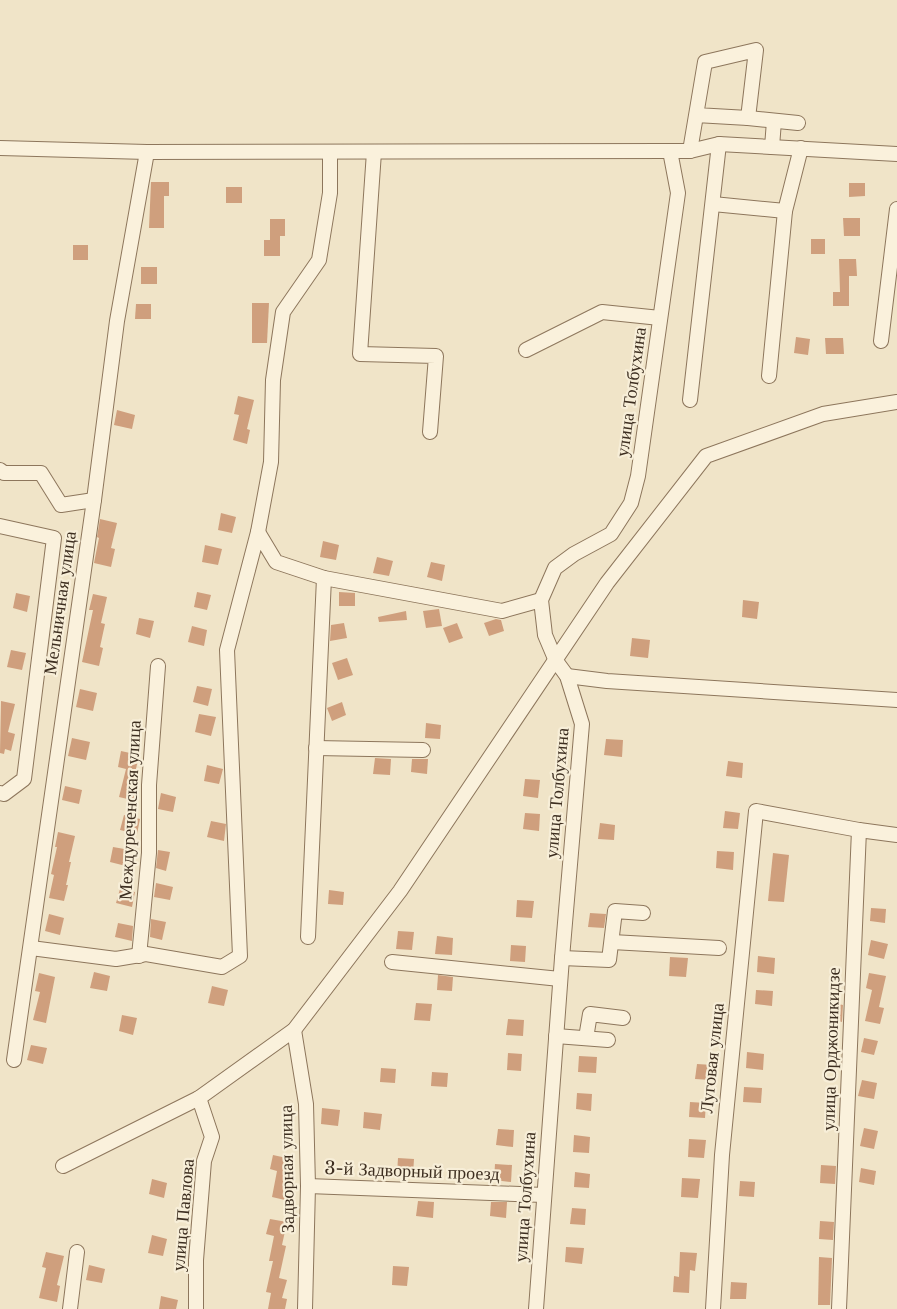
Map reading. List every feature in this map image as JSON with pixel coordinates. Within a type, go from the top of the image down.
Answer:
[{"type":"street","points":[[690,151],[705,62],[756,50],[748,118]]},
{"type":"street","points":[[696,115],[798,123]]},
{"type":"street","points":[[772,147],[774,120]]},
{"type":"street","points":[[690,400],[719,144]]},
{"type":"street","points":[[0,148],[147,152],[690,151],[719,144],[897,154]]},
{"type":"street","points":[[769,376],[785,211],[801,148]]},
{"type":"street","name":"улица Толбухина","points":[[536,1309],[560,980],[582,724],[567,676],[556,661],[545,635],[542,600],[555,568],[574,554],[611,534],[631,503],[638,476],[678,193],[670,151]]},
{"type":"street","name":"Мельничная улица","points":[[14,1060],[94,500],[117,321],[147,152]]},
{"type":"street","points":[[31,948],[116,959],[146,954],[222,967],[240,956],[227,650],[258,532],[271,462],[273,380],[284,312],[320,260],[330,193],[330,152]]},
{"type":"street","points":[[374,152],[360,354],[436,356],[430,432]]},
{"type":"street","points":[[713,204],[785,211]]},
{"type":"street","points":[[881,341],[897,209]]},
{"type":"street","points":[[526,350],[602,312],[660,318]]},
{"type":"street","points":[[63,1166],[199,1098],[294,1030],[400,891],[607,583],[706,456],[823,414],[897,402]]},
{"type":"street","points":[[0,470],[4,473],[41,473],[61,505],[94,500]]},
{"type":"street","points":[[0,526],[54,538],[24,779],[4,794],[0,792]]},
{"type":"street","points":[[258,532],[276,562],[324,578],[502,611],[542,600]]},
{"type":"street","points":[[308,937],[324,578]]},
{"type":"street","name":"Междуреченская улица","points":[[138,956],[149,853],[149,785],[158,666]]},
{"type":"street","points":[[567,676],[607,681],[897,700]]},
{"type":"street","points":[[316,748],[423,750]]},
{"type":"street","name":"Луговая улица","points":[[713,1309],[722,1155],[756,812],[859,830]]},
{"type":"street","points":[[859,830],[897,835]]},
{"type":"street","name":"улица Орджоникидзе","points":[[839,1309],[859,830]]},
{"type":"street","points":[[562,958],[609,960],[615,911],[643,913]]},
{"type":"street","points":[[612,942],[719,948]]},
{"type":"street","points":[[392,962],[560,980]]},
{"type":"street","points":[[586,1038],[590,1014],[623,1018]]},
{"type":"street","name":"Задворная улица","points":[[294,1030],[306,1104],[308,1186],[305,1309]]},
{"type":"street","points":[[556,1036],[608,1040]]},
{"type":"street","name":"улица Павлова","points":[[196,1309],[196,1260],[204,1162],[212,1136],[199,1098]]},
{"type":"street","name":"3-й Задворный проезд","points":[[308,1186],[544,1195]]},
{"type":"street","points":[[70,1309],[77,1252]]},
{"type":"building","points":[[151,182],[169,182],[169,196],[164,196],[164,228],[149,228]]},
{"type":"building","points":[[849,183],[865,183],[865,196],[849,197]]},
{"type":"building","points":[[226,187],[242,187],[242,203],[226,203]]},
{"type":"building","points":[[843,218],[860,218],[860,236],[844,236]]},
{"type":"building","points":[[270,219],[285,219],[285,236],[280,236],[280,256],[264,256],[264,240],[270,240]]},
{"type":"building","points":[[811,239],[825,239],[825,254],[811,254]]},
{"type":"building","points":[[73,245],[88,245],[88,260],[73,260]]},
{"type":"building","points":[[839,259],[856,259],[857,276],[849,276],[849,306],[833,306],[833,292],[840,292]]},
{"type":"building","points":[[141,267],[157,267],[157,284],[141,284]]},
{"type":"building","points":[[252,303],[269,303],[267,343],[252,343]]},
{"type":"building","points":[[136,304],[151,304],[151,319],[135,319]]},
{"type":"building","points":[[796,337],[810,339],[808,355],[794,353]]},
{"type":"building","points":[[825,338],[843,338],[844,354],[826,354]]},
{"type":"building","points":[[238,396],[254,400],[247,429],[250,430],[247,444],[233,440],[239,415],[234,414]]},
{"type":"building","points":[[117,410],[135,415],[132,429],[114,425]]},
{"type":"building","points":[[221,513],[236,517],[232,533],[218,530]]},
{"type":"building","points":[[100,519],[117,523],[111,548],[115,549],[111,567],[94,563],[99,538],[97,537]]},
{"type":"building","points":[[323,541],[339,545],[336,560],[320,557]]},
{"type":"building","points":[[205,545],[222,549],[218,565],[202,562]]},
{"type":"building","points":[[377,557],[393,561],[389,576],[373,573]]},
{"type":"building","points":[[431,562],[445,565],[442,581],[427,577]]},
{"type":"building","points":[[197,592],[211,595],[207,610],[194,607]]},
{"type":"building","points":[[339,592],[355,593],[355,606],[339,606]]},
{"type":"building","points":[[16,593],[30,596],[27,612],[13,608]]},
{"type":"building","points":[[93,594],[107,597],[101,623],[105,624],[100,647],[103,648],[99,666],[82,662],[93,610],[89,610]]},
{"type":"building","points":[[743,600],[759,602],[757,619],[742,617]]},
{"type":"building","points":[[439,609],[442,626],[426,628],[423,611]]},
{"type":"building","points":[[406,611],[407,620],[379,622],[378,617]]},
{"type":"building","points":[[139,618],[154,621],[150,638],[136,634]]},
{"type":"building","points":[[496,619],[501,620],[504,631],[489,636],[484,623]]},
{"type":"building","points":[[344,623],[347,638],[330,641],[331,625]]},
{"type":"building","points":[[457,623],[463,638],[449,643],[443,628]]},
{"type":"building","points":[[192,626],[207,630],[204,646],[188,642]]},
{"type":"building","points":[[632,638],[650,640],[648,658],[630,656]]},
{"type":"building","points":[[11,650],[26,653],[22,670],[7,667]]},
{"type":"building","points":[[347,658],[353,675],[338,680],[332,663]]},
{"type":"building","points":[[197,686],[212,689],[208,706],[193,702]]},
{"type":"building","points":[[80,689],[97,693],[93,711],[76,707]]},
{"type":"building","points":[[1,701],[15,704],[8,732],[15,734],[11,751],[5,749],[4,754],[0,753]]},
{"type":"building","points":[[342,702],[346,715],[332,721],[327,708]]},
{"type":"building","points":[[199,714],[216,717],[211,736],[195,732]]},
{"type":"building","points":[[426,723],[441,725],[440,739],[425,738]]},
{"type":"building","points":[[72,738],[90,742],[86,760],[68,756]]},
{"type":"building","points":[[606,739],[623,740],[622,757],[604,755]]},
{"type":"building","points":[[121,751],[139,755],[133,783],[139,785],[136,801],[119,797],[126,769],[118,767]]},
{"type":"building","points":[[375,758],[391,759],[390,775],[373,774]]},
{"type":"building","points":[[412,759],[428,759],[427,774],[411,772]]},
{"type":"building","points":[[728,761],[743,763],[742,778],[726,776]]},
{"type":"building","points":[[207,765],[223,769],[219,784],[204,781]]},
{"type":"building","points":[[525,779],[540,780],[538,798],[523,796]]},
{"type":"building","points":[[65,786],[82,790],[79,804],[62,800]]},
{"type":"building","points":[[161,793],[176,797],[173,812],[158,809]]},
{"type":"building","points":[[725,811],[740,813],[738,829],[723,828]]},
{"type":"building","points":[[525,813],[540,814],[539,831],[523,829]]},
{"type":"building","points":[[124,815],[140,819],[137,834],[120,830]]},
{"type":"building","points":[[211,821],[226,824],[224,841],[207,837]]},
{"type":"building","points":[[600,823],[615,825],[614,840],[598,839]]},
{"type":"building","points":[[58,832],[75,836],[69,862],[71,862],[64,901],[49,898],[54,875],[51,874]]},
{"type":"building","points":[[113,847],[130,850],[126,866],[110,862]]},
{"type":"building","points":[[158,850],[170,852],[166,871],[156,868]]},
{"type":"building","points":[[717,851],[734,852],[733,870],[716,868]]},
{"type":"building","points":[[773,853],[789,855],[784,902],[768,901]]},
{"type":"building","points":[[156,883],[173,887],[170,900],[154,897]]},
{"type":"building","points":[[120,889],[135,892],[132,907],[116,903]]},
{"type":"building","points":[[329,890],[344,892],[343,905],[328,904]]},
{"type":"building","points":[[517,900],[534,901],[532,918],[516,917]]},
{"type":"building","points":[[871,908],[886,909],[885,923],[870,921]]},
{"type":"building","points":[[590,913],[606,914],[604,928],[588,927]]},
{"type":"building","points":[[49,914],[64,918],[60,935],[45,931]]},
{"type":"building","points":[[151,919],[166,922],[162,940],[150,937]]},
{"type":"building","points":[[118,923],[133,926],[132,941],[115,937]]},
{"type":"building","points":[[398,931],[414,932],[412,950],[396,949]]},
{"type":"building","points":[[437,936],[453,938],[452,955],[435,954]]},
{"type":"building","points":[[871,940],[888,944],[884,959],[868,955]]},
{"type":"building","points":[[511,945],[526,946],[525,962],[510,961]]},
{"type":"building","points":[[758,956],[775,958],[774,974],[757,972]]},
{"type":"building","points":[[670,957],[688,958],[686,977],[669,976]]},
{"type":"building","points":[[94,972],[110,976],[107,991],[90,988]]},
{"type":"building","points":[[39,973],[55,977],[46,1023],[33,1020],[40,992],[35,991]]},
{"type":"building","points":[[869,973],[886,976],[879,1007],[884,1008],[880,1024],[865,1021],[872,990],[866,988]]},
{"type":"building","points":[[438,975],[453,977],[452,991],[437,990]]},
{"type":"building","points":[[212,986],[228,990],[224,1006],[208,1003]]},
{"type":"building","points":[[756,990],[773,991],[772,1006],[755,1004]]},
{"type":"building","points":[[416,1003],[432,1004],[430,1021],[414,1020]]},
{"type":"building","points":[[834,1003],[843,1005],[842,1022],[831,1019]]},
{"type":"building","points":[[122,1015],[137,1018],[133,1035],[119,1031]]},
{"type":"building","points":[[508,1019],[524,1020],[523,1036],[506,1035]]},
{"type":"building","points":[[864,1038],[878,1041],[874,1055],[861,1052]]},
{"type":"building","points":[[31,1045],[47,1048],[43,1064],[27,1060]]},
{"type":"building","points":[[747,1052],[764,1054],[763,1070],[746,1068]]},
{"type":"building","points":[[508,1053],[522,1054],[521,1071],[507,1070]]},
{"type":"building","points":[[579,1056],[597,1057],[596,1073],[578,1072]]},
{"type":"building","points":[[697,1064],[713,1065],[711,1080],[695,1079]]},
{"type":"building","points":[[381,1068],[396,1069],[395,1083],[380,1082]]},
{"type":"building","points":[[432,1072],[448,1073],[447,1087],[431,1086]]},
{"type":"building","points":[[862,1080],[877,1083],[874,1099],[858,1096]]},
{"type":"building","points":[[744,1087],[762,1088],[761,1103],[743,1102]]},
{"type":"building","points":[[577,1093],[592,1094],[591,1111],[576,1109]]},
{"type":"building","points":[[690,1102],[706,1103],[705,1118],[689,1117]]},
{"type":"building","points":[[322,1108],[340,1110],[338,1126],[321,1124]]},
{"type":"building","points":[[364,1112],[382,1114],[380,1130],[363,1128]]},
{"type":"building","points":[[864,1128],[878,1131],[874,1149],[860,1146]]},
{"type":"building","points":[[498,1129],[514,1130],[513,1147],[496,1145]]},
{"type":"building","points":[[574,1135],[590,1137],[589,1153],[573,1152]]},
{"type":"building","points":[[689,1139],[706,1140],[704,1158],[688,1157]]},
{"type":"building","points":[[273,1155],[291,1159],[285,1184],[289,1184],[285,1200],[272,1197],[277,1171],[270,1169]]},
{"type":"building","points":[[398,1158],[414,1159],[413,1175],[397,1174]]},
{"type":"building","points":[[495,1164],[512,1165],[511,1182],[494,1180]]},
{"type":"building","points":[[821,1165],[836,1166],[835,1184],[820,1183]]},
{"type":"building","points":[[861,1168],[876,1171],[874,1185],[859,1182]]},
{"type":"building","points":[[575,1172],[590,1174],[589,1188],[574,1187]]},
{"type":"building","points":[[682,1178],[700,1179],[698,1198],[681,1197]]},
{"type":"building","points":[[152,1179],[167,1183],[164,1198],[149,1194]]},
{"type":"building","points":[[740,1181],[755,1182],[754,1197],[739,1196]]},
{"type":"building","points":[[418,1201],[434,1202],[433,1218],[416,1216]]},
{"type":"building","points":[[491,1202],[507,1202],[506,1218],[490,1216]]},
{"type":"building","points":[[572,1208],[586,1209],[585,1225],[570,1224]]},
{"type":"building","points":[[270,1219],[287,1222],[282,1245],[286,1246],[279,1278],[287,1280],[282,1298],[287,1299],[285,1309],[268,1309],[271,1293],[266,1292],[273,1261],[269,1261],[274,1236],[266,1234]]},
{"type":"building","points":[[820,1221],[834,1222],[833,1240],[819,1239]]},
{"type":"building","points":[[152,1235],[167,1239],[163,1256],[148,1253]]},
{"type":"building","points":[[566,1247],[584,1248],[582,1264],[565,1262]]},
{"type":"building","points":[[46,1252],[64,1256],[57,1285],[60,1286],[57,1302],[39,1298],[46,1268],[42,1267]]},
{"type":"building","points":[[680,1252],[697,1253],[695,1271],[690,1270],[689,1293],[673,1292],[674,1276],[679,1277]]},
{"type":"building","points":[[819,1257],[832,1258],[830,1305],[818,1305]]},
{"type":"building","points":[[89,1265],[105,1269],[102,1283],[86,1280]]},
{"type":"building","points":[[393,1266],[409,1267],[407,1286],[392,1285]]},
{"type":"building","points":[[731,1282],[747,1283],[746,1299],[730,1299]]},
{"type":"building","points":[[161,1296],[178,1300],[176,1309],[159,1309]]}]
